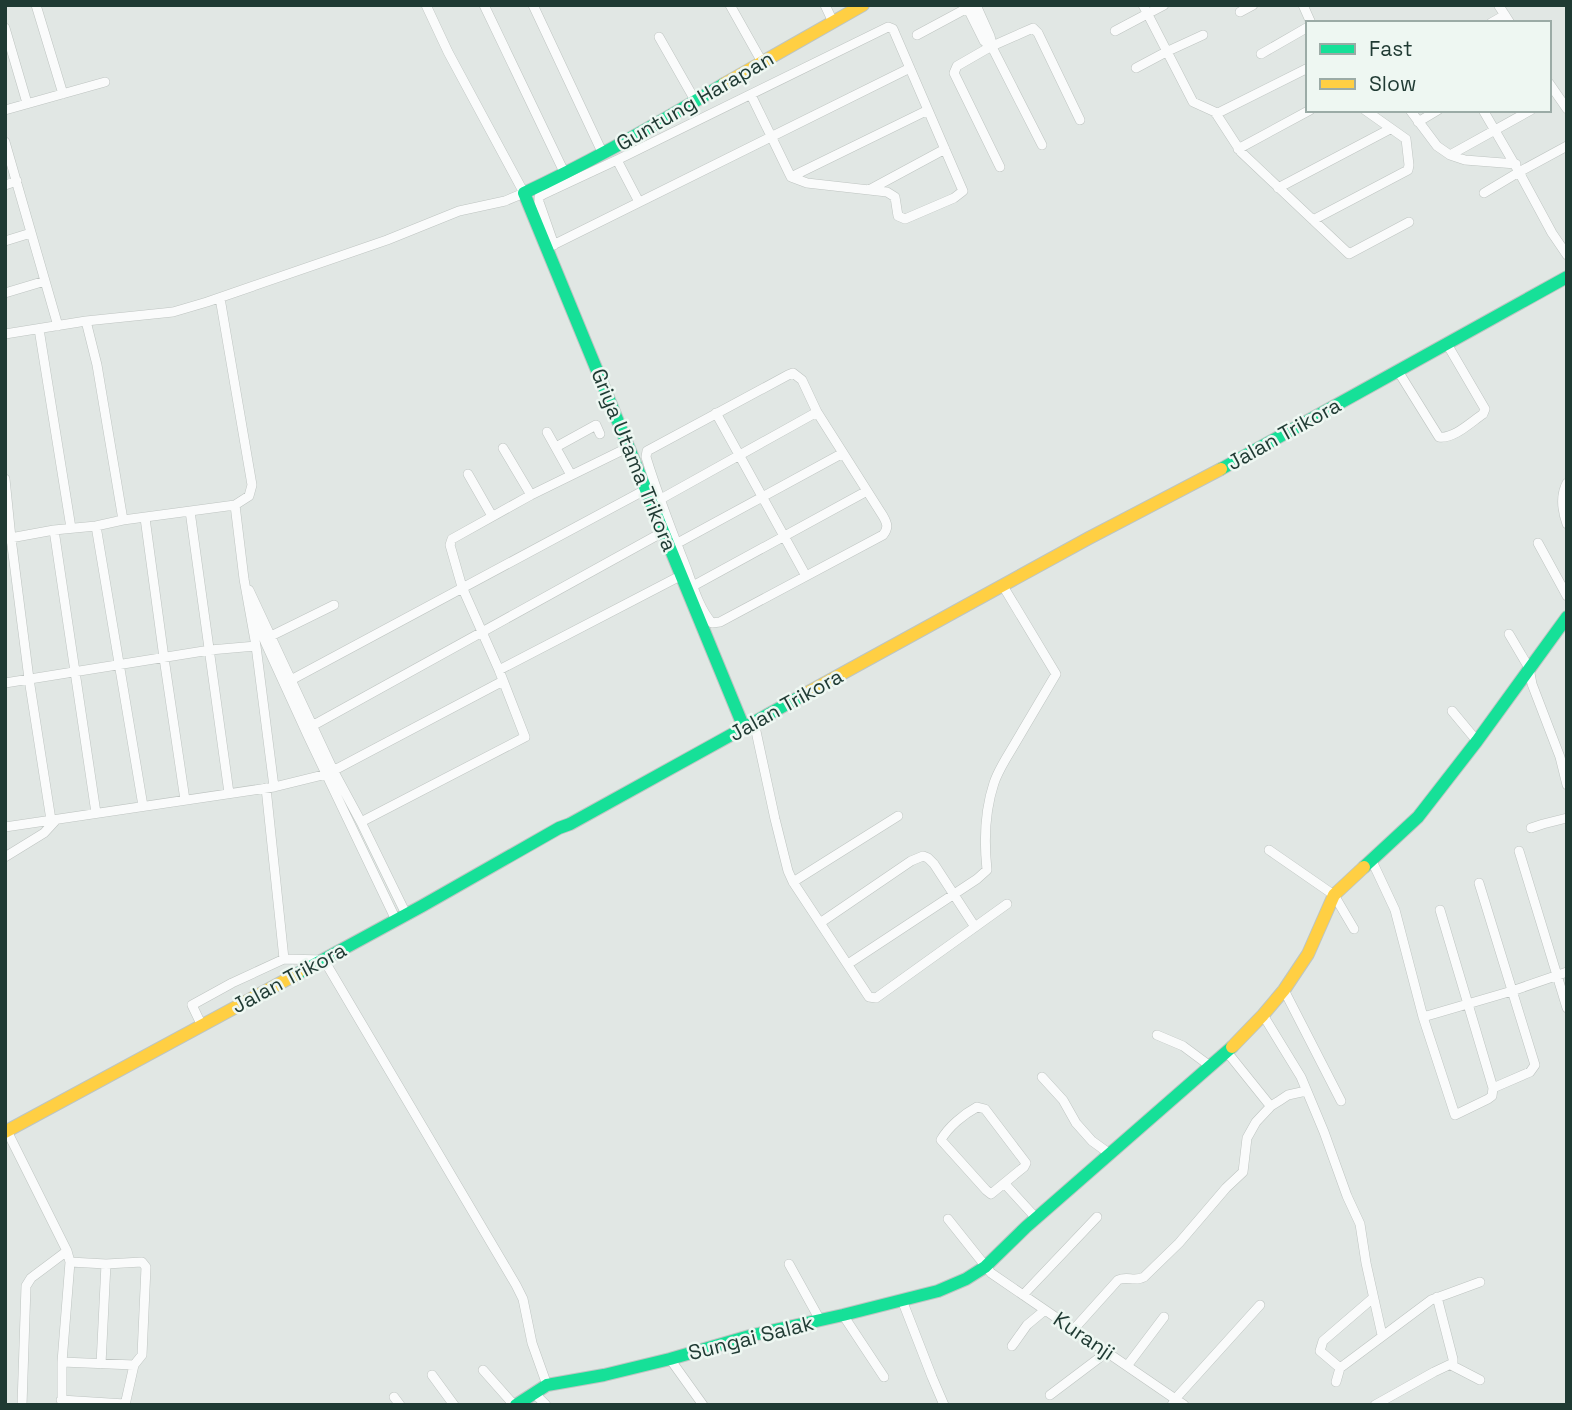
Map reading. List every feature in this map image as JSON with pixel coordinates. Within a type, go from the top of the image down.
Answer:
[{"type":"street","points":[[36,5],[63,94]]},
{"type":"street","points":[[5,334],[86,321],[173,312],[387,240],[460,211],[505,201],[524,192],[448,52],[426,5]]},
{"type":"street","points":[[484,5],[565,174]]},
{"type":"street","points":[[533,5],[603,154]]},
{"type":"street","points":[[730,5],[762,62]]},
{"type":"street","points":[[825,5],[833,22]]},
{"type":"street","name":"Guntung Harapan","points":[[524,192],[565,174],[646,131],[863,5]]},
{"type":"street","points":[[1115,31],[1145,10],[1164,5]]},
{"type":"street","points":[[1240,12],[1253,5]]},
{"type":"street","points":[[918,35],[970,6],[984,41],[992,47],[1042,145]]},
{"type":"street","points":[[1145,10],[1193,102],[1216,114],[1238,149],[1349,254],[1409,222]]},
{"type":"street","points":[[751,95],[771,137],[791,177],[807,183],[887,192],[894,195],[898,216],[902,219],[954,198],[963,190],[946,149],[893,29],[888,27],[539,197],[551,246],[639,202],[771,137],[910,68]]},
{"type":"street","points":[[1261,54],[1306,27]]},
{"type":"street","points":[[5,28],[27,103]]},
{"type":"street","points":[[1000,167],[954,73],[957,66],[1031,28],[1035,29],[1080,120]]},
{"type":"street","points":[[1136,68],[1203,35]]},
{"type":"street","points":[[659,37],[696,102]]},
{"type":"street","points":[[1216,114],[1306,69]]},
{"type":"street","points":[[5,110],[105,82]]},
{"type":"street","points":[[1553,98],[1567,109]]},
{"type":"street","points":[[791,177],[928,110]]},
{"type":"street","points":[[1238,149],[1306,112]]},
{"type":"street","points":[[1313,220],[1408,170],[1406,139],[1368,112]]},
{"type":"street","points":[[1410,112],[1437,146],[1450,155],[1518,168]]},
{"type":"street","points":[[1418,122],[1435,112]]},
{"type":"street","points":[[1484,112],[1567,255]]},
{"type":"street","points":[[1450,155],[1528,112]]},
{"type":"street","points":[[1278,188],[1390,130]]},
{"type":"street","points":[[5,142],[58,326]]},
{"type":"street","points":[[1484,193],[1518,168],[1567,146]]},
{"type":"street","points":[[869,190],[946,149]]},
{"type":"street","points":[[617,160],[639,202]]},
{"type":"street","points":[[5,185],[17,181]]},
{"type":"street","name":"Griya Utama Trikora","points":[[524,192],[551,246],[645,490],[663,532],[673,546],[682,575],[749,725]]},
{"type":"street","points":[[5,241],[31,233]]},
{"type":"street","name":"Jalan Trikora","points":[[6,1132],[1567,277]]},
{"type":"street","points":[[5,293],[45,281]]},
{"type":"street","points":[[8,538],[234,505],[249,496],[252,485],[220,298]]},
{"type":"street","points":[[86,321],[97,365],[123,520]]},
{"type":"street","points":[[39,329],[71,528]]},
{"type":"street","points":[[1398,371],[1439,437],[1444,438],[1456,432],[1483,414],[1485,409],[1447,344]]},
{"type":"street","points":[[793,373],[802,380],[817,412],[887,523],[886,532],[715,624],[708,618],[673,546],[646,457],[647,451],[788,374],[793,373]]},
{"type":"street","points":[[659,500],[817,412]]},
{"type":"street","points":[[716,413],[806,576]]},
{"type":"street","points":[[556,447],[596,425],[600,434]]},
{"type":"street","points":[[547,432],[571,475]]},
{"type":"street","points":[[361,822],[525,737],[462,587],[451,542],[455,537],[531,495],[629,447]]},
{"type":"street","points":[[503,448],[531,495]]},
{"type":"street","points":[[673,546],[843,453]]},
{"type":"street","points":[[468,474],[492,516]]},
{"type":"street","points":[[5,479],[8,538],[53,820],[44,833],[5,857]]},
{"type":"street","points":[[1567,483],[1563,490],[1561,507],[1567,524]]},
{"type":"street","points":[[291,680],[645,490]]},
{"type":"street","points":[[693,586],[867,491]]},
{"type":"street","points":[[234,505],[256,646],[284,959]]},
{"type":"street","points":[[190,511],[229,793]]},
{"type":"street","points":[[145,518],[185,800]]},
{"type":"street","points":[[96,526],[143,806]]},
{"type":"street","points":[[54,530],[96,813]]},
{"type":"street","points":[[312,726],[663,532]]},
{"type":"street","points":[[1538,543],[1567,596]]},
{"type":"street","points":[[499,670],[682,575]]},
{"type":"street","points":[[244,579],[312,726],[330,773],[361,822],[401,917]]},
{"type":"street","points":[[848,964],[987,870],[987,817],[994,781],[1056,674],[1003,586]]},
{"type":"street","points":[[248,600],[265,644],[401,917]]},
{"type":"street","points":[[271,635],[334,605]]},
{"type":"street","points":[[1334,895],[1418,817],[1567,617]]},
{"type":"street","points":[[1509,634],[1529,668],[1567,785]]},
{"type":"street","points":[[5,683],[210,650],[256,646]]},
{"type":"street","points":[[5,827],[270,787],[330,773],[503,681]]},
{"type":"street","points":[[1451,711],[1477,741]]},
{"type":"street","points":[[749,725],[788,871],[869,997],[874,999],[1007,904]]},
{"type":"street","points":[[793,882],[898,816]]},
{"type":"street","points":[[1531,828],[1567,818]]},
{"type":"street","points":[[1269,850],[1334,895],[1354,929]]},
{"type":"street","points":[[1519,851],[1567,1008]]},
{"type":"street","points":[[820,923],[919,856],[926,857],[934,864],[975,927]]},
{"type":"street","points":[[1372,861],[1395,910],[1423,1017],[1455,1115],[1488,1099],[1493,1088],[1440,910]]},
{"type":"street","points":[[1479,883],[1534,1068],[1493,1088]]},
{"type":"street","name":"Sungai Salak","points":[[515,1405],[547,1385],[670,1359],[753,1335],[938,1291],[966,1279],[985,1267],[1000,1250],[1227,1052],[1263,1015],[1308,954],[1334,895]]},
{"type":"street","points":[[202,1026],[192,1005],[284,959],[324,960],[516,1285],[523,1299],[532,1343],[547,1385]]},
{"type":"street","points":[[1423,1017],[1567,972]]},
{"type":"street","points":[[1284,990],[1341,1101]]},
{"type":"street","points":[[1263,1015],[1301,1077],[1360,1224],[1382,1335]]},
{"type":"street","points":[[1157,1035],[1183,1046],[1210,1066]]},
{"type":"street","points":[[1227,1052],[1268,1103]]},
{"type":"street","points":[[1042,1077],[1063,1100],[1076,1123],[1092,1141],[1110,1154]]},
{"type":"street","points":[[1074,1329],[1118,1280],[1144,1278],[1180,1242],[1243,1172],[1247,1138],[1256,1122],[1271,1106],[1288,1095],[1306,1091]]},
{"type":"street","points":[[977,1107],[985,1109],[1026,1163],[1005,1184],[989,1193],[941,1140],[959,1120],[977,1107]]},
{"type":"street","points":[[6,1132],[69,1262],[62,1402],[125,1405],[134,1365],[142,1355],[146,1267],[142,1262],[69,1262]]},
{"type":"street","points":[[1005,1184],[1036,1219]]},
{"type":"street","points":[[1023,1295],[1097,1217]]},
{"type":"street","name":"Kuranji","points":[[948,1219],[985,1267],[1177,1403]]},
{"type":"street","points":[[22,1405],[26,1286],[66,1251]]},
{"type":"street","points":[[101,1364],[106,1264]]},
{"type":"street","points":[[789,1264],[820,1320]]},
{"type":"street","points":[[1336,1382],[1340,1368],[1382,1335],[1437,1297],[1480,1282]]},
{"type":"street","points":[[1375,1405],[1451,1365],[1453,1359],[1437,1297]]},
{"type":"street","points":[[1340,1368],[1320,1351],[1323,1340],[1373,1298]]},
{"type":"street","points":[[902,1300],[944,1405]]},
{"type":"street","points":[[1177,1403],[1260,1305]]},
{"type":"street","points":[[1012,1346],[1027,1325],[1045,1310]]},
{"type":"street","points":[[843,1315],[884,1377]]},
{"type":"street","points":[[1127,1366],[1164,1317]]},
{"type":"street","points":[[1051,1395],[1107,1352]]},
{"type":"street","points":[[670,1359],[703,1405]]},
{"type":"street","points":[[62,1362],[134,1365]]},
{"type":"street","points":[[1451,1365],[1480,1380]]},
{"type":"street","points":[[484,1370],[515,1405]]},
{"type":"street","points":[[432,1375],[454,1405]]},
{"type":"street","points":[[534,1393],[546,1405]]},
{"type":"traffic: fast","points":[[724,84],[626,141],[524,193],[744,728]]},
{"type":"traffic: fast","points":[[1221,469],[1567,277]]},
{"type":"traffic: fast","points":[[1364,867],[1418,817],[1567,617]]},
{"type":"traffic: fast","points":[[297,974],[805,694]]},
{"type":"traffic: fast","points":[[516,1405],[547,1385],[670,1359],[753,1335],[938,1291],[966,1279],[985,1267],[1026,1227],[1232,1047]]},
{"type":"traffic: slow","points":[[724,84],[863,5]]},
{"type":"traffic: slow","points":[[805,694],[1089,538],[1221,469]]},
{"type":"traffic: slow","points":[[1232,1047],[1284,990],[1308,954],[1334,895],[1364,867]]},
{"type":"traffic: slow","points":[[5,1132],[297,974]]}]
